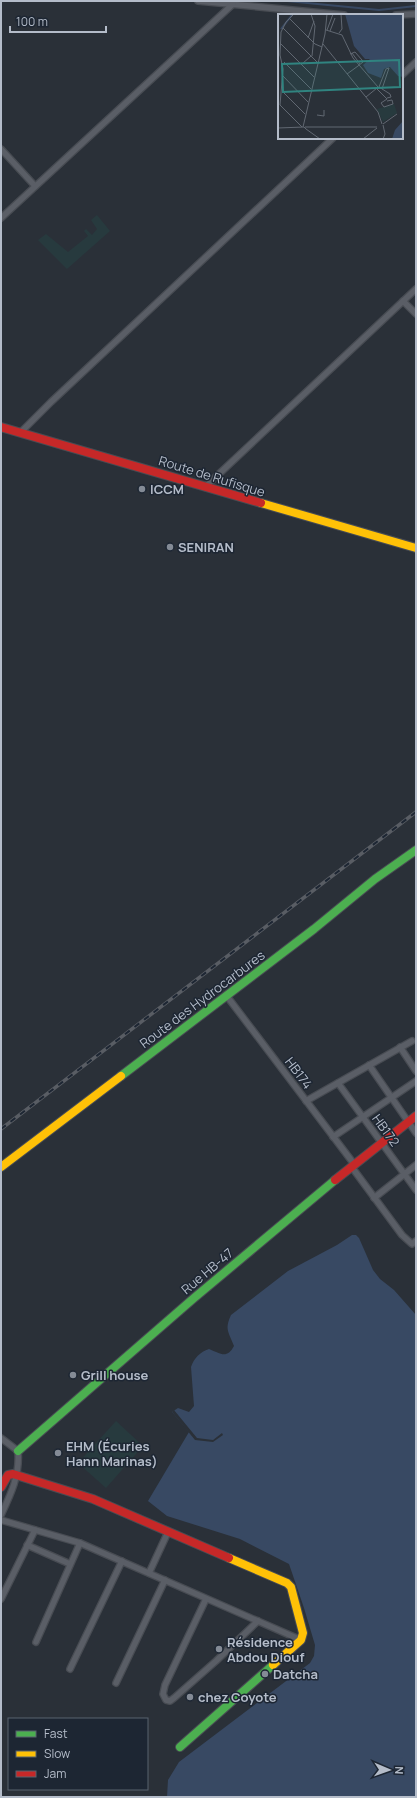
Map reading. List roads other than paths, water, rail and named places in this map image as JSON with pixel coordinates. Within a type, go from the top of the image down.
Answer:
[{"type":"street","points":[[198,1],[334,14]]},
{"type":"street","points":[[1,218],[233,4]]},
{"type":"street","points":[[403,15],[416,14]]},
{"type":"street","points":[[403,74],[416,62]]},
{"type":"street","points":[[21,432],[51,402],[332,139]]},
{"type":"street","points":[[1,149],[35,186]]},
{"type":"street","points":[[205,487],[416,289]]},
{"type":"street","points":[[403,301],[416,314]]},
{"type":"street","name":"Route de Rufisque","points":[[1,427],[416,548]]},
{"type":"street","name":"Route des Hydrocarbures","points":[[1,1167],[314,929],[390,867],[416,850]]},
{"type":"street","name":"HB174","points":[[226,995],[333,1137],[374,1198],[398,1230],[414,1242]]},
{"type":"street","points":[[306,1101],[412,1041]]},
{"type":"street","points":[[400,1048],[416,1071]]},
{"type":"street","points":[[369,1065],[416,1132]]},
{"type":"street","points":[[333,1137],[416,1081]]},
{"type":"street","name":"HB172","points":[[338,1083],[416,1190]]},
{"type":"street","name":"Rue HB-47","points":[[18,1451],[194,1298],[352,1165],[416,1116]]},
{"type":"street","points":[[374,1198],[416,1165]]},
{"type":"street","points":[[1,1438],[18,1451],[17,1475],[13,1489],[1,1515]]},
{"type":"street","points":[[1,1487],[8,1475],[11,1474],[93,1499],[289,1584],[303,1633],[301,1640],[180,1747]]},
{"type":"street","points":[[1,1520],[80,1543],[301,1640]]},
{"type":"street","points":[[1,1598],[34,1530]]},
{"type":"street","points":[[149,1573],[168,1532]]},
{"type":"street","points":[[36,1642],[80,1543]]},
{"type":"street","points":[[27,1545],[70,1564]]},
{"type":"street","points":[[70,1669],[122,1561]]},
{"type":"street","points":[[116,1683],[165,1580]]},
{"type":"street","points":[[206,1599],[165,1685],[163,1694],[166,1700],[170,1701],[174,1698],[258,1621]]},
{"type":"water","points":[[352,1235],[356,1235],[359,1238],[373,1270],[380,1279],[394,1290],[416,1315],[416,1797],[167,1797],[168,1780],[179,1762],[310,1663],[314,1656],[315,1645],[289,1564],[240,1539],[167,1516],[148,1501],[189,1432],[172,1412],[178,1408],[189,1412],[194,1406],[191,1367],[198,1356],[209,1349],[220,1354],[226,1354],[229,1353],[234,1346],[228,1328],[231,1315],[288,1271],[337,1245]]},
{"type":"waterway","points":[[287,1],[379,10],[416,6]]},
{"type":"railway","points":[[1,1129],[416,812]]},
{"type":"place","name":"ICCM","points":[[142,489]]},
{"type":"place","name":"SENIRAN","points":[[170,547]]},
{"type":"place","name":"Grill house","points":[[73,1375]]},
{"type":"place","name":"EHM (Écuries Hann Marinas)","points":[[58,1453]]},
{"type":"place","name":"Résidence Abdou Diouf","points":[[219,1649]]},
{"type":"place","name":"Datcha","points":[[265,1674]]},
{"type":"place","name":"chez Coyote","points":[[190,1697]]}]
